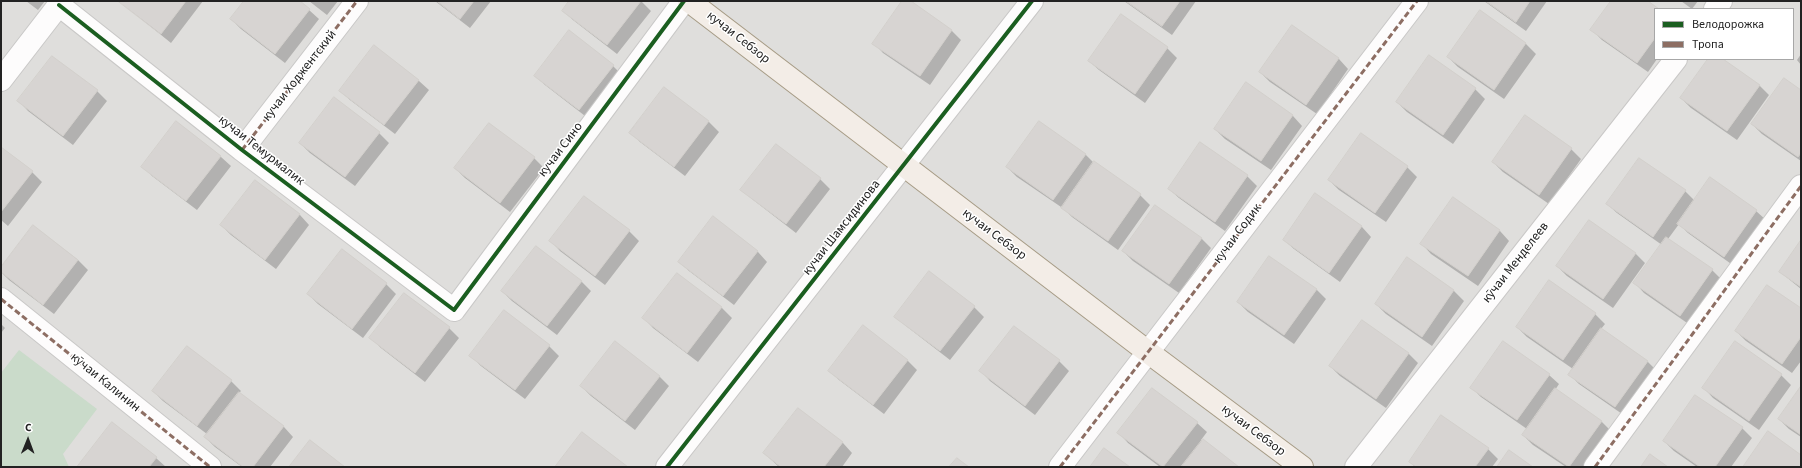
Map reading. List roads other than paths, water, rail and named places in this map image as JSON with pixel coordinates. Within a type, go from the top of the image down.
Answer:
[{"type":"main road","name":"кучаи Себзор","points":[[689,1],[903,166],[1302,467]]},
{"type":"street","name":"кучаи Ходжентский","points":[[242,150],[358,1]]},
{"type":"street","name":"кучаи Сино","points":[[454,310],[684,1]]},
{"type":"street","name":"кучаи Шамсидинова","points":[[667,467],[1032,1]]},
{"type":"street","name":"кучаи Содик","points":[[1060,467],[1417,1]]},
{"type":"street","name":"кучаи Темурмалик","points":[[60,3],[242,150],[454,310]]},
{"type":"street","points":[[1,80],[60,3]]},
{"type":"street","name":"кӯчаи Менделеев","points":[[1356,467],[1675,60]]},
{"type":"street","points":[[1595,467],[1801,186]]},
{"type":"street","name":"кӯчаи Калинин","points":[[1,299],[210,467]]}]
